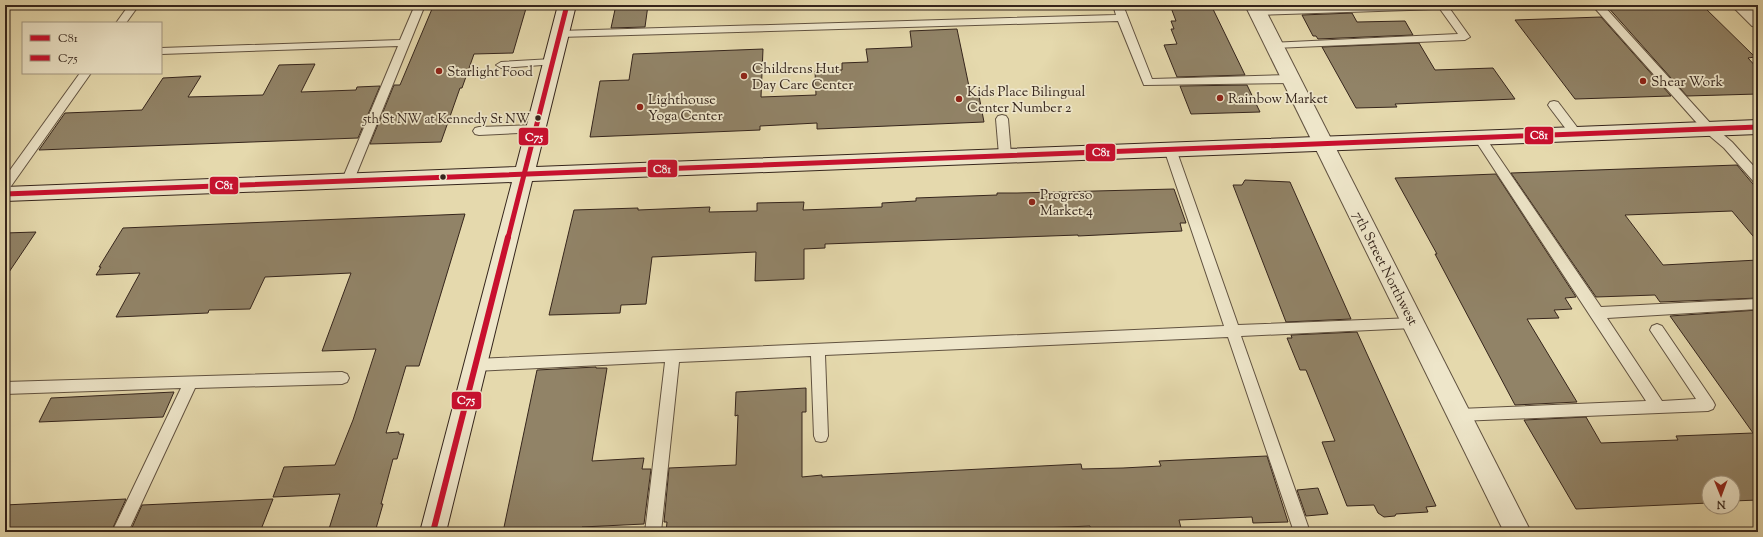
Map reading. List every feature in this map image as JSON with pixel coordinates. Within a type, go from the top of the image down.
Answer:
[{"type":"street","points":[[433,532],[567,5]]},
{"type":"street","points":[[1740,5],[1758,22]]},
{"type":"street","name":"7th Street Northwest","points":[[1256,8],[1518,532]]},
{"type":"street","points":[[5,194],[1758,126]]},
{"type":"lane","points":[[122,22],[134,5]]},
{"type":"lane","points":[[348,180],[420,5]]},
{"type":"lane","points":[[1118,5],[1148,83],[1291,80]]},
{"type":"lane","points":[[1256,8],[1480,5]]},
{"type":"lane","points":[[1597,5],[1708,128],[1728,146],[1758,179]]},
{"type":"lane","points":[[1274,45],[1465,37],[1443,6]]},
{"type":"lane","points":[[559,34],[1122,18]]},
{"type":"lane","points":[[162,51],[404,43]]},
{"type":"lane","points":[[500,65],[552,62]]},
{"type":"lane","points":[[5,186],[85,74]]},
{"type":"lane","points":[[1554,105],[1576,134]]},
{"type":"lane","points":[[1002,119],[1005,155]]},
{"type":"lane","points":[[479,131],[535,129]]},
{"type":"lane","points":[[1479,137],[1658,407]]},
{"type":"lane","points":[[1170,149],[1302,532]]},
{"type":"lane","points":[[1597,313],[1758,304]]},
{"type":"lane","points":[[475,365],[1413,323]]},
{"type":"lane","points":[[1459,415],[1708,405],[1657,330]]},
{"type":"lane","points":[[818,350],[821,436]]},
{"type":"lane","points":[[653,532],[673,356]]},
{"type":"lane","points":[[5,388],[342,378]]},
{"type":"lane","points":[[120,532],[191,382]]},
{"type":"building","points":[[484,5],[527,5],[513,53],[474,54],[441,142],[370,144],[394,85],[400,85],[432,9]]},
{"type":"building","points":[[616,5],[648,5],[645,27],[611,28]]},
{"type":"building","points":[[1170,5],[1211,5],[1245,75],[1177,77],[1164,45],[1177,44],[1171,29],[1174,29],[1171,21],[1176,21]]},
{"type":"building","points":[[1606,5],[1702,5],[1755,57],[1748,58],[1758,69],[1758,94],[1687,96]]},
{"type":"building","points":[[1352,13],[1357,22],[1405,21],[1413,35],[1318,39],[1316,36],[1313,36],[1302,15]]},
{"type":"building","points":[[1601,17],[1671,96],[1575,99],[1515,20]]},
{"type":"building","points":[[957,29],[971,96],[979,96],[984,122],[817,129],[817,123],[760,126],[760,130],[590,137],[600,81],[629,80],[633,54],[763,49],[761,97],[816,95],[815,71],[842,70],[842,63],[868,62],[866,49],[912,47],[910,31]]},
{"type":"building","points":[[1419,43],[1435,70],[1493,68],[1515,99],[1395,104],[1397,107],[1356,108],[1322,47]]},
{"type":"building","points":[[315,64],[301,92],[356,90],[357,87],[380,86],[358,138],[39,150],[65,113],[142,110],[163,78],[201,76],[188,97],[263,95],[279,65]]},
{"type":"building","points":[[1247,85],[1260,112],[1191,114],[1180,86]]},
{"type":"building","points":[[1737,165],[1758,190],[1758,242],[1732,211],[1625,215],[1663,265],[1758,260],[1758,298],[1660,302],[1655,295],[1596,297],[1511,173]]},
{"type":"building","points":[[1496,174],[1576,297],[1565,298],[1572,309],[1554,310],[1559,318],[1527,319],[1577,402],[1515,405],[1435,254],[1437,254],[1395,178]]},
{"type":"building","points":[[1245,180],[1290,182],[1351,319],[1286,322],[1233,185],[1242,185]]},
{"type":"building","points":[[1174,189],[1186,223],[1180,223],[1182,231],[1078,236],[825,244],[825,248],[804,249],[804,279],[755,281],[756,252],[652,257],[646,304],[621,305],[620,313],[549,315],[574,210],[638,208],[638,210],[710,207],[709,212],[757,211],[757,203],[804,202],[803,210],[882,207],[882,203],[916,201],[916,198],[997,195],[997,193]]},
{"type":"building","points":[[465,214],[419,366],[406,366],[386,433],[399,432],[399,434],[404,434],[397,459],[393,459],[375,532],[328,532],[340,494],[273,497],[284,467],[335,465],[353,420],[376,349],[322,351],[351,273],[265,277],[250,309],[209,310],[208,313],[116,317],[140,273],[96,275],[101,267],[99,267],[123,228]]},
{"type":"building","points":[[36,232],[5,278],[5,233]]},
{"type":"building","points":[[1758,310],[1758,500],[1741,501],[1741,475],[1701,475],[1701,503],[1576,509],[1524,420],[1586,417],[1601,443],[1678,440],[1676,436],[1753,433],[1670,316]]},
{"type":"building","points":[[1357,332],[1436,506],[1426,507],[1428,512],[1396,514],[1395,516],[1384,517],[1378,513],[1374,505],[1347,506],[1322,442],[1335,441],[1306,370],[1300,370],[1287,338],[1292,338],[1291,335]]},
{"type":"building","points":[[596,367],[607,368],[592,461],[644,458],[642,469],[651,469],[644,524],[582,527],[581,532],[503,532],[537,370]]},
{"type":"building","points":[[806,388],[806,412],[802,412],[802,477],[1081,464],[1082,469],[1123,468],[1161,466],[1159,461],[1267,456],[1288,522],[1253,523],[1252,517],[1179,520],[1181,528],[1100,532],[1091,532],[1090,526],[1017,529],[1017,532],[666,532],[667,522],[664,522],[669,468],[736,465],[738,415],[735,416],[736,392]]},
{"type":"building","points":[[174,392],[163,417],[39,422],[51,398]]},
{"type":"building","points":[[1318,488],[1328,514],[1306,516],[1297,490]]},
{"type":"building","points":[[126,499],[111,532],[5,532],[5,505]]},
{"type":"building","points":[[273,499],[260,532],[130,532],[142,505]]},
{"type":"transit line","name":"C75","points":[[433,532],[567,5]]},
{"type":"transit line","name":"C81","points":[[5,194],[1758,127]]},
{"type":"place","name":"Starlight Food","points":[[439,71]]},
{"type":"place","name":"Childrens Hut Day Care Center","points":[[744,76]]},
{"type":"place","name":"Shear Work","points":[[1643,81]]},
{"type":"place","name":"Rainbow Market","points":[[1220,98]]},
{"type":"place","name":"Kids Place Bilingual Center Number 2","points":[[959,99]]},
{"type":"place","name":"Lighthouse Yoga Center","points":[[640,107]]},
{"type":"place","name":"5th St NW at Kennedy St NW","points":[[538,118]]},
{"type":"place","name":"Progreso Market 4","points":[[1032,202]]}]
